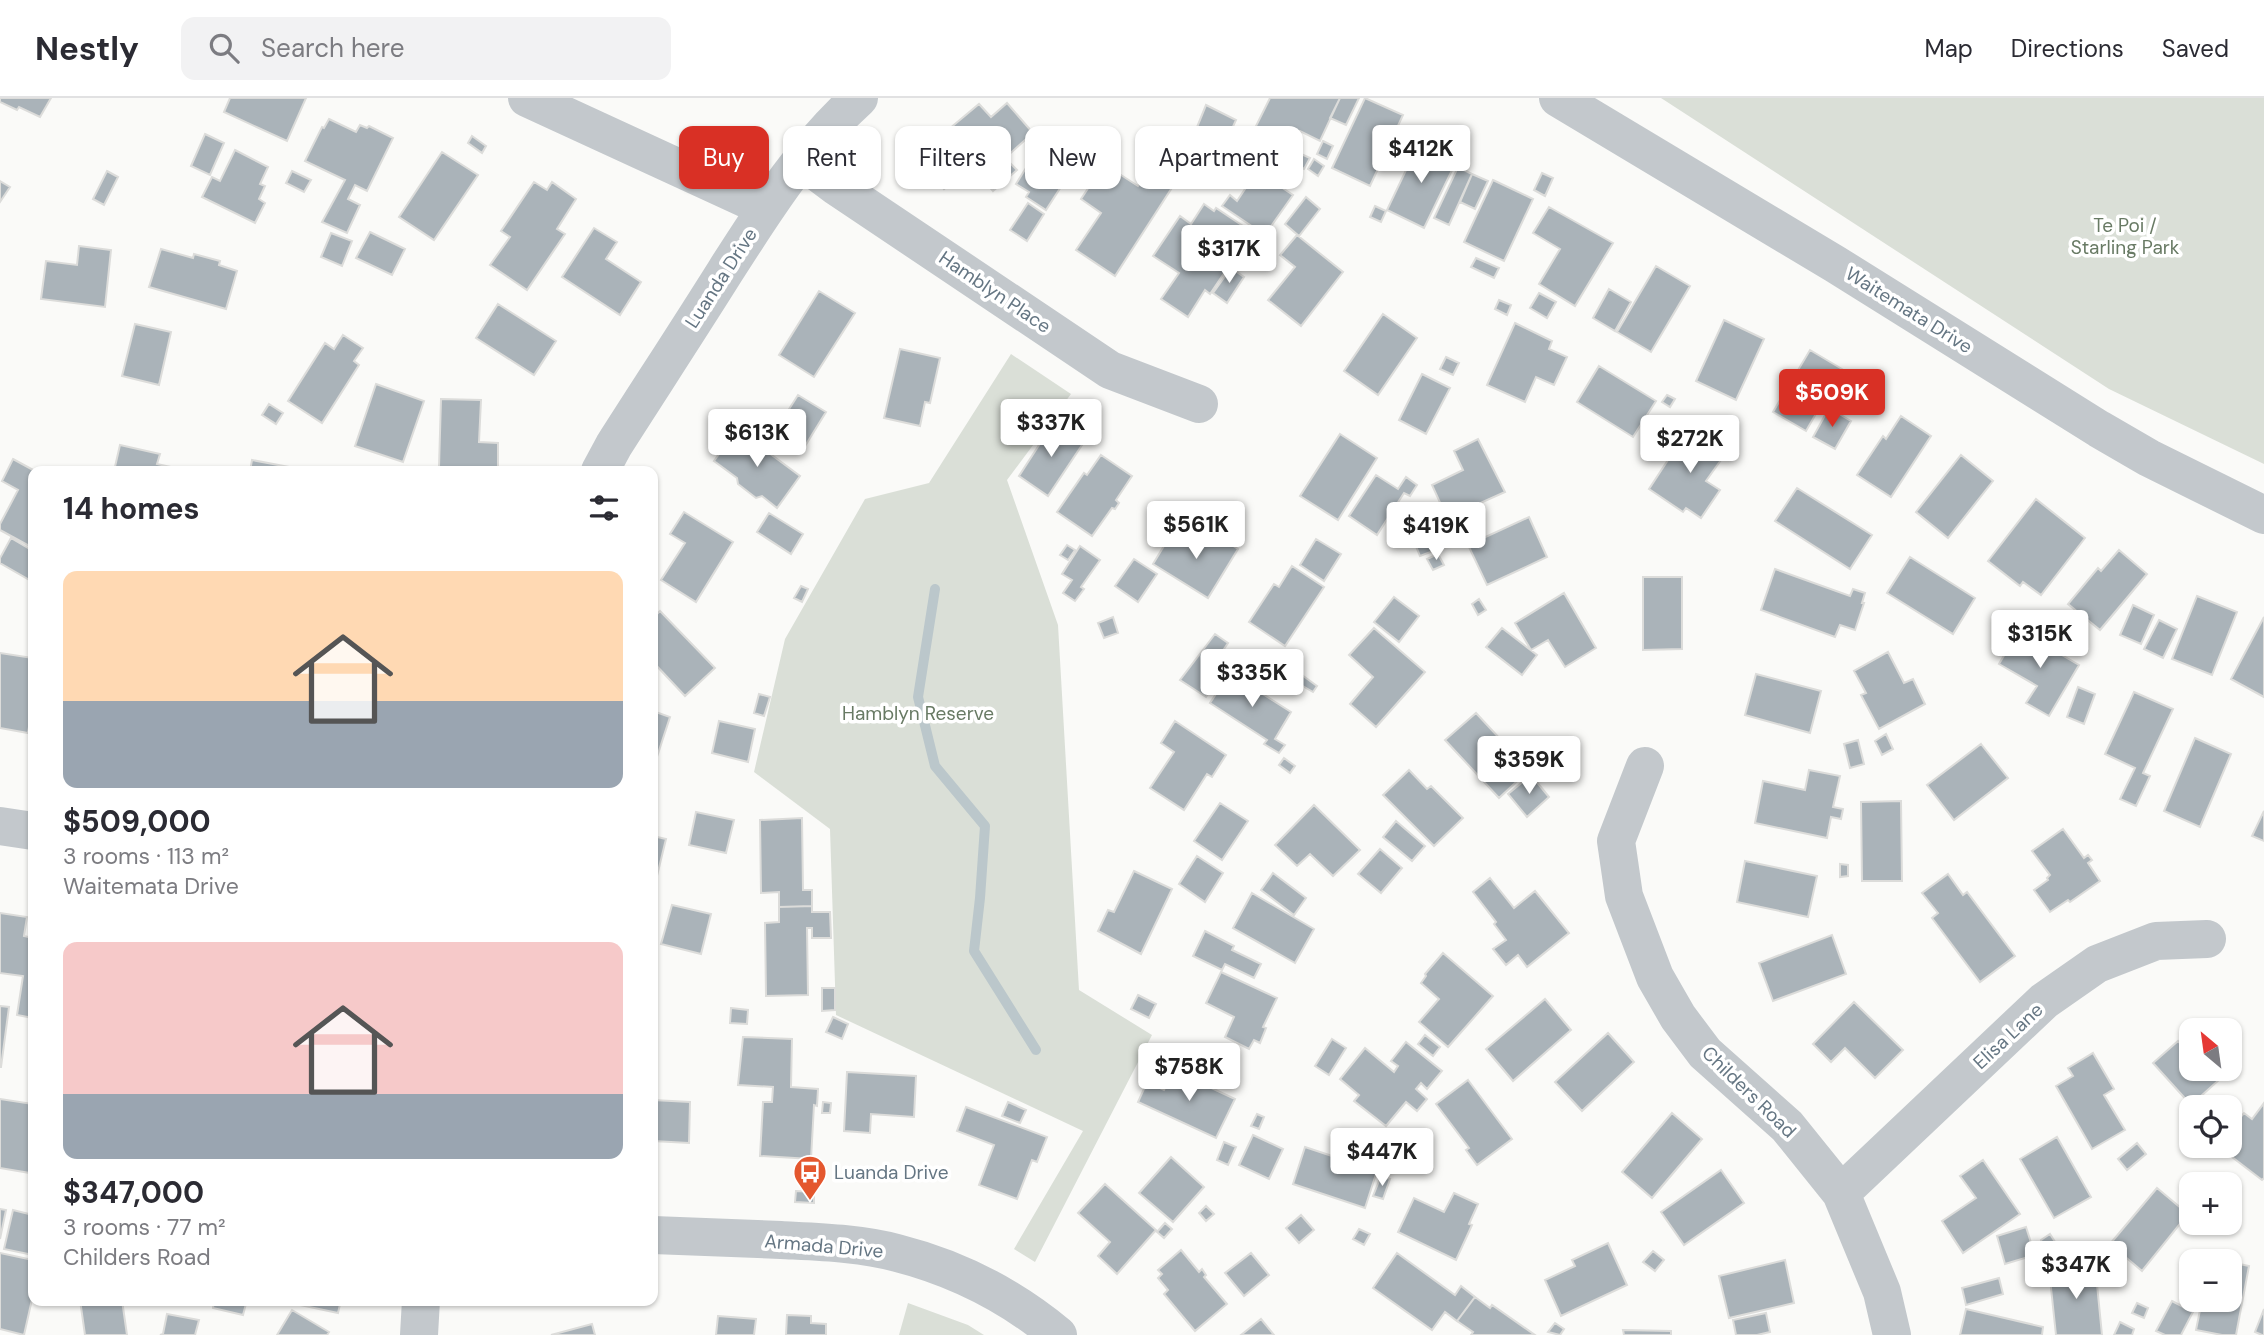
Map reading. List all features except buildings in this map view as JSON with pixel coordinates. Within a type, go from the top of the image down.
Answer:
[{"type":"street","points":[[527,98],[766,208]]},
{"type":"street","name":"Luanda Drive","points":[[831,126],[859,98]]},
{"type":"street","name":"Waitemata Drive","points":[[1558,98],[1835,264],[2099,429],[2149,458],[2264,515]]},
{"type":"street","name":"Luanda Drive","points":[[603,466],[783,185]]},
{"type":"street","name":"Hamblyn Place","points":[[840,189],[1110,370],[1199,404]]},
{"type":"street","name":"Childers Road","points":[[1645,766],[1616,841],[1624,896],[1655,977],[1678,1017],[1705,1053],[1787,1126],[1841,1193],[1882,1292],[1892,1335]]},
{"type":"street","points":[[0,826],[28,830]]},
{"type":"street","name":"Elisa Lane","points":[[1841,1193],[2045,1001],[2097,964],[2156,941],[2207,939]]},
{"type":"street","name":"Armada Drive","points":[[658,1235],[833,1243],[897,1253],[995,1291],[1058,1335]]},
{"type":"street","points":[[419,1335],[421,1306]]},
{"type":"green space","name":"Te Poi / Starling Park","points":[[1661,98],[2264,98],[2264,464],[2109,389]]},
{"type":"green space","name":"Hamblyn Reserve","points":[[1011,354],[1071,394],[1007,480],[1058,625],[1079,990],[1152,1035],[1035,1262],[1014,1249],[1083,1131],[836,1015],[830,829],[754,772],[785,639],[865,499],[929,483]]},
{"type":"green space","points":[[908,1303],[968,1325],[984,1335],[899,1335]]},
{"type":"waterway","points":[[935,589],[918,697],[935,766],[985,826],[974,951],[1036,1050]]},
{"type":"place","name":"Luanda Drive","points":[[810,1202]]}]
